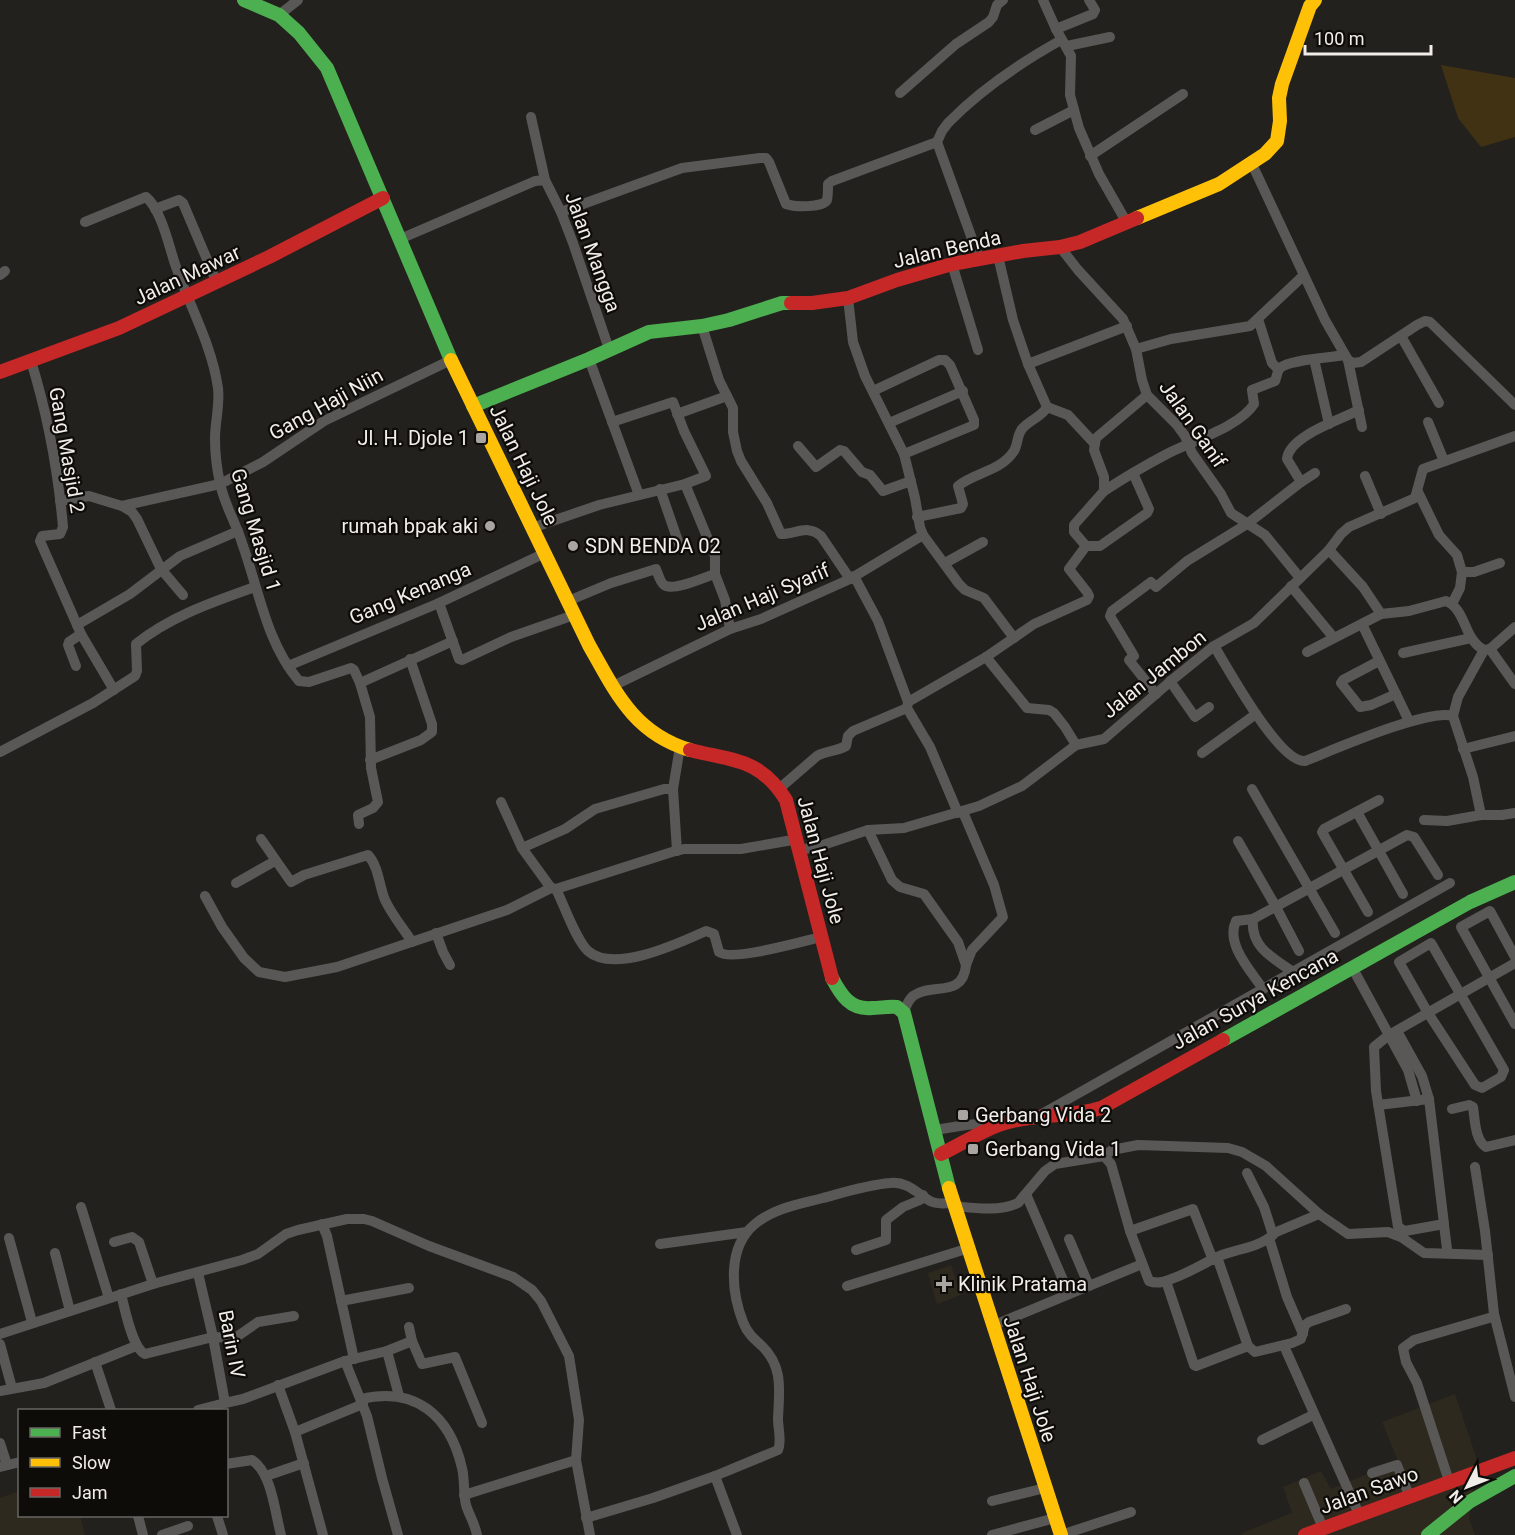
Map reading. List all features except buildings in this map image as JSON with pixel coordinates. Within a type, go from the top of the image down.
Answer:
[{"type":"street","name":"Jalan Haji Jole","points":[[244,0],[279,15],[299,33],[327,68],[451,360],[574,615],[613,686],[645,727],[656,736],[680,747],[748,764],[763,772],[780,788],[786,800],[799,845],[835,984],[846,1002],[855,1007],[894,1006],[903,1012],[909,1027],[966,1249],[1061,1535]]},
{"type":"street","points":[[279,15],[298,0]]},
{"type":"street","points":[[1043,0],[1071,56],[1070,94],[1090,156],[1126,223]]},
{"type":"street","points":[[1056,29],[1093,14],[1095,10],[1089,0]]},
{"type":"street","name":"Jalan Benda","points":[[473,406],[649,332],[702,326],[782,303],[812,303],[848,298],[897,280],[952,264],[1060,247],[1087,239],[1219,184],[1252,164],[1277,141],[1282,84],[1310,6],[1315,0]]},
{"type":"street","points":[[900,93],[956,44],[989,22],[993,17],[997,2]]},
{"type":"street","points":[[979,258],[937,142],[942,130],[994,82],[1021,63],[1064,43],[1110,37]]},
{"type":"street","points":[[1090,156],[1183,94]]},
{"type":"street","points":[[1035,130],[1074,110]]},
{"type":"street","points":[[531,117],[545,180]]},
{"type":"street","points":[[561,212],[682,168],[760,158],[765,158],[769,162],[786,204],[791,206],[818,205],[827,200],[828,184],[832,181],[937,142]]},
{"type":"street","points":[[1252,164],[1303,276],[1346,358],[1362,427]]},
{"type":"street","name":"Jalan Mangga","points":[[400,238],[535,181],[545,180],[561,212],[609,349]]},
{"type":"street","points":[[85,222],[146,197],[155,209],[179,200],[183,203],[217,283]]},
{"type":"street","name":"Jalan Mawar","points":[[0,372],[119,328],[217,283],[383,198]]},
{"type":"street","name":"Gang Masjid 1","points":[[155,209],[186,297],[202,332],[218,388],[215,438],[220,484],[250,564],[266,621],[288,666]]},
{"type":"street","name":"Jalan Ganif","points":[[1060,247],[1128,326],[1147,395],[1177,425],[1192,453],[1221,494],[1231,513],[1264,535],[1300,578]]},
{"type":"street","points":[[998,256],[1013,320],[1028,364],[1047,407],[1068,415],[1094,443]]},
{"type":"street","points":[[952,264],[978,350]]},
{"type":"street","points":[[1136,349],[1171,339],[1250,326],[1303,276]]},
{"type":"street","points":[[848,298],[853,342],[865,376],[904,454],[923,535],[965,590],[984,598],[1014,638]]},
{"type":"street","points":[[1258,319],[1272,363],[1278,369]]},
{"type":"street","points":[[1278,369],[1302,360],[1346,358],[1353,363],[1361,362],[1425,321],[1430,322],[1515,405]]},
{"type":"street","points":[[702,326],[719,380],[733,408],[733,432],[741,461],[767,503],[781,534],[801,529],[815,532],[821,536],[852,577],[878,621],[908,705],[994,885],[1003,917],[972,950],[960,982],[954,986],[915,994],[903,1012]]},
{"type":"street","points":[[1028,364],[1128,326]]},
{"type":"street","points":[[1401,336],[1439,403]]},
{"type":"street","points":[[589,359],[639,495]]},
{"type":"street","points":[[1314,359],[1329,424]]},
{"type":"street","name":"Gang Haji Niin","points":[[122,506],[220,484],[263,462],[324,421],[451,360]]},
{"type":"street","points":[[873,391],[939,360],[945,360],[950,365],[963,391],[974,424],[904,454]]},
{"type":"street","name":"Gang Masjid 2","points":[[31,361],[51,436],[63,531],[60,534],[42,536],[40,541],[79,629],[114,690]]},
{"type":"street","points":[[1132,473],[1149,509],[1147,513],[1100,546],[1086,546],[1074,532],[1074,525],[1104,491],[1132,473],[1188,444],[1213,434],[1252,408],[1254,404],[1252,390],[1275,381],[1278,369]]},
{"type":"street","points":[[890,423],[963,391]]},
{"type":"street","points":[[1104,491],[1104,477],[1094,450],[1096,438],[1147,395]]},
{"type":"street","points":[[677,414],[727,396]]},
{"type":"street","points":[[532,528],[598,506],[685,484],[703,478],[706,474],[684,431],[675,403],[672,402],[612,422]]},
{"type":"street","points":[[917,517],[961,508],[963,504],[958,486],[989,471],[1008,458],[1015,450],[1019,432],[1047,407]]},
{"type":"street","points":[[1301,482],[1287,459],[1287,454],[1309,432],[1359,410]]},
{"type":"street","points":[[1428,422],[1444,461]]},
{"type":"street","points":[[1452,604],[1460,588],[1462,572],[1457,555],[1435,529],[1418,492],[1420,475],[1423,469],[1515,436]]},
{"type":"street","points":[[798,446],[816,467],[840,450],[844,451],[861,471],[870,475],[883,490],[911,481]]},
{"type":"street","points":[[1156,694],[1130,660],[1134,656],[1110,616],[1112,611],[1151,582],[1156,587],[1187,561],[1247,524],[1315,473]]},
{"type":"street","points":[[1365,476],[1381,514]]},
{"type":"street","points":[[685,484],[715,555],[715,574],[725,600],[730,629]]},
{"type":"street","points":[[660,489],[679,544]]},
{"type":"street","name":"Jalan Jambon","points":[[205,896],[218,922],[244,958],[259,972],[285,977],[337,968],[507,910],[554,889],[677,851],[820,846],[868,830],[904,828],[961,812],[1022,786],[1076,745],[1104,739],[1214,645],[1254,623],[1329,550],[1349,527],[1415,498],[1418,492]]},
{"type":"street","points":[[60,501],[89,496],[122,506],[132,512],[161,569],[183,595]]},
{"type":"street","points":[[76,666],[68,645],[79,629],[180,556],[238,531]]},
{"type":"street","name":"Jalan Haji Syarif","points":[[613,686],[730,629],[761,619],[852,577],[923,535]]},
{"type":"street","points":[[945,563],[983,542]]},
{"type":"street","points":[[780,788],[821,753],[833,752],[846,746],[848,736],[853,731],[908,705],[1049,616],[1087,600],[1089,596],[1087,592],[1069,569],[1086,546]]},
{"type":"street","points":[[1329,550],[1363,587],[1382,614]]},
{"type":"street","name":"Gang Kenanga","points":[[288,666],[439,603],[545,553]]},
{"type":"street","points":[[1462,572],[1474,572],[1500,563]]},
{"type":"street","points":[[568,601],[656,569],[663,584],[668,587],[715,574]]},
{"type":"street","points":[[0,752],[114,690],[136,674],[138,643],[169,621],[199,606],[255,586]]},
{"type":"street","points":[[1291,586],[1334,638]]},
{"type":"street","points":[[1307,652],[1382,614],[1409,611],[1446,601],[1460,612],[1471,638],[1487,649],[1515,684]]},
{"type":"street","points":[[439,603],[459,659],[462,660],[511,637],[574,615]]},
{"type":"street","points":[[1362,624],[1409,721]]},
{"type":"street","points":[[1481,815],[1473,777],[1453,716],[1458,697],[1487,649],[1515,627]]},
{"type":"street","points":[[1403,654],[1471,638]]},
{"type":"street","points":[[360,683],[453,641]]},
{"type":"street","points":[[1214,645],[1256,714],[1285,752],[1299,762],[1409,721],[1440,714],[1453,716]]},
{"type":"street","points":[[986,657],[1027,708],[1048,710],[1058,717],[1076,745]]},
{"type":"street","points":[[370,760],[421,740],[432,732],[431,718],[410,659]]},
{"type":"street","points":[[1379,661],[1342,680],[1341,683],[1360,707],[1371,705],[1396,694]]},
{"type":"street","points":[[288,666],[304,683],[351,668],[360,683],[370,717],[370,760],[378,802],[375,807],[358,815],[359,824]]},
{"type":"street","points":[[1170,681],[1195,717],[1209,707]]},
{"type":"street","points":[[1202,753],[1256,714]]},
{"type":"street","points":[[1463,749],[1515,736]]},
{"type":"street","points":[[677,851],[673,789],[680,747]]},
{"type":"street","points":[[522,848],[565,829],[595,808],[664,789],[673,789]]},
{"type":"street","points":[[1252,789],[1335,933]]},
{"type":"street","points":[[1368,912],[1322,832],[1379,800]]},
{"type":"street","points":[[501,802],[522,848],[554,889],[582,945],[595,956],[614,960],[648,953],[706,932],[714,934],[719,952],[728,956],[778,948],[821,937]]},
{"type":"street","points":[[1356,812],[1403,894]]},
{"type":"street","points":[[1424,820],[1447,821],[1481,815],[1515,813]]},
{"type":"street","points":[[868,830],[892,880],[900,887],[924,894],[958,942],[966,965]]},
{"type":"street","points":[[1263,989],[1238,952],[1234,938],[1236,921],[1253,919],[1407,835],[1411,835],[1438,875]]},
{"type":"street","points":[[261,839],[291,882],[304,874],[368,855],[385,899],[412,942]]},
{"type":"street","points":[[1238,841],[1299,951]]},
{"type":"street","points":[[236,883],[275,861]]},
{"type":"street","name":"Jalan Surya Kencana","points":[[935,1130],[1040,1116],[1080,1114],[1101,1108],[1470,902],[1515,882]]},
{"type":"street","points":[[1040,1116],[1450,883]]},
{"type":"street","points":[[1515,957],[1490,911],[1461,927],[1515,1024]]},
{"type":"street","points":[[1253,919],[1252,928],[1256,942],[1263,950],[1293,972]]},
{"type":"street","points":[[436,933],[442,952],[450,965]]},
{"type":"street","points":[[1431,943],[1504,1070],[1501,1077],[1478,1088],[1428,1013],[1399,962],[1431,943]]},
{"type":"street","points":[[1444,1225],[1405,1231],[1398,1227],[1378,1105],[1374,1047],[1393,1033],[1515,963]]},
{"type":"street","points":[[1352,967],[1393,1033],[1408,1071],[1423,1100],[1448,1249]]},
{"type":"street","points":[[1378,1105],[1423,1100]]},
{"type":"street","points":[[1452,1109],[1469,1105],[1473,1107],[1482,1146],[1515,1140]]},
{"type":"street","name":"Jalan Surya Kencana","points":[[941,1154],[1006,1122]]},
{"type":"street","points":[[586,1518],[653,1498],[778,1450],[780,1446],[779,1375],[770,1356],[749,1334],[743,1323],[734,1290],[735,1261],[747,1232],[755,1224],[782,1209],[892,1182],[902,1184],[940,1204],[990,1209],[1018,1203],[1050,1166],[1104,1156],[1112,1150],[1138,1145],[1228,1148],[1242,1152],[1266,1166],[1319,1214],[1348,1234],[1388,1232],[1424,1253],[1488,1255]]},
{"type":"street","points":[[1104,1156],[1111,1164],[1130,1231],[1149,1281],[1153,1283],[1166,1281],[1319,1214]]},
{"type":"street","points":[[1475,1167],[1494,1314],[1515,1397]]},
{"type":"street","points":[[1247,1173],[1272,1236],[1287,1297],[1303,1335]]},
{"type":"street","points":[[1026,1194],[1069,1294]]},
{"type":"street","points":[[856,1250],[886,1240],[886,1220],[903,1207],[920,1200],[923,1195]]},
{"type":"street","points":[[81,1207],[109,1298]]},
{"type":"street","points":[[1130,1231],[1193,1209],[1252,1351],[1258,1352],[1284,1346],[1301,1339],[1305,1325],[1309,1322],[1346,1309]]},
{"type":"street","points":[[0,1334],[153,1284],[258,1254],[286,1234],[322,1224],[356,1219],[372,1221],[429,1246],[513,1277],[532,1290],[541,1301],[569,1356],[579,1420],[576,1460],[590,1535]]},
{"type":"street","points":[[322,1224],[327,1236],[341,1301],[350,1360],[398,1535]]},
{"type":"street","points":[[660,1244],[747,1232]]},
{"type":"street","points":[[114,1242],[132,1237],[139,1242],[153,1284]]},
{"type":"street","points":[[9,1238],[32,1322]]},
{"type":"street","points":[[1069,1239],[1089,1286]]},
{"type":"street","points":[[847,1286],[966,1249]]},
{"type":"street","points":[[55,1252],[70,1311]]},
{"type":"street","points":[[992,1326],[1142,1264]]},
{"type":"street","name":"Barin IV","points":[[198,1273],[225,1403],[350,1360],[387,1352],[412,1341]]},
{"type":"street","points":[[1166,1281],[1195,1366],[1248,1346]]},
{"type":"street","points":[[341,1301],[410,1288]]},
{"type":"street","points":[[121,1294],[136,1346],[142,1353],[148,1354],[213,1337],[235,1338],[258,1322],[294,1316]]},
{"type":"street","points":[[1449,1481],[1423,1400],[1406,1362],[1403,1348],[1414,1340],[1489,1317]]},
{"type":"street","points":[[408,1327],[422,1364],[455,1357],[482,1423]]},
{"type":"street","points":[[0,1344],[12,1388]]},
{"type":"street","points":[[0,1391],[44,1383],[136,1346]]},
{"type":"street","points":[[1284,1346],[1359,1514]]},
{"type":"street","points":[[387,1352],[399,1395]]},
{"type":"street","points":[[95,1362],[111,1409]]},
{"type":"street","points":[[278,1385],[295,1432],[323,1535]]},
{"type":"street","points":[[295,1432],[362,1401],[386,1395],[399,1395],[428,1410],[443,1423],[460,1462],[464,1480],[464,1495],[477,1535]]},
{"type":"street","points":[[202,1409],[225,1403]]},
{"type":"street","points":[[1262,1440],[1313,1415]]},
{"type":"street","points":[[0,1443],[4,1466]]},
{"type":"street","name":"Jalan Sawo","points":[[1305,1535],[1515,1458]]},
{"type":"street","points":[[228,1464],[252,1460],[259,1464],[266,1476],[281,1535]]},
{"type":"street","points":[[464,1495],[576,1460]]},
{"type":"street","points":[[266,1476],[304,1463]]},
{"type":"street","points":[[1372,1473],[1396,1465],[1409,1496]]},
{"type":"street","points":[[715,1476],[737,1535]]},
{"type":"street","points":[[1428,1535],[1451,1515],[1492,1488],[1514,1479]]},
{"type":"street","points":[[1304,1483],[1323,1528]]},
{"type":"street","points":[[992,1502],[1045,1488]]},
{"type":"street","points":[[1061,1535],[1131,1512]]},
{"type":"street","points":[[138,1517],[143,1535]]},
{"type":"street","points":[[218,1517],[223,1535]]},
{"type":"street","points":[[992,1535],[1055,1518]]},
{"type":"street","points":[[162,1535],[188,1526]]},
{"type":"shaded area","points":[[1441,65],[1515,78],[1515,137],[1481,147],[1458,118]]},
{"type":"shaded area","name":"Klinik Pratama","points":[[951,1265],[961,1295],[937,1304],[928,1273]]},
{"type":"shaded area","points":[[1455,1394],[1477,1460],[1469,1518],[1475,1535],[1242,1535],[1242,1533],[1292,1513],[1283,1487],[1321,1471],[1331,1489],[1398,1461],[1382,1422]]},
{"type":"shaded area","points":[[18,1491],[18,1517],[80,1517],[85,1535],[0,1535],[0,1498]]},
{"type":"traffic: fast","points":[[244,0],[279,15],[299,33],[327,68],[451,360]]},
{"type":"traffic: fast","points":[[473,406],[649,332],[702,326],[782,303],[791,303]]},
{"type":"traffic: fast","points":[[1223,1040],[1470,902],[1515,882]]},
{"type":"traffic: fast","points":[[832,978],[847,1000],[858,1007],[897,1007],[904,1013],[949,1188]]},
{"type":"traffic: fast","points":[[1428,1535],[1469,1502],[1515,1476]]},
{"type":"traffic: slow","points":[[1137,218],[1219,184],[1265,154],[1277,141],[1282,84],[1310,6],[1315,0]]},
{"type":"traffic: slow","points":[[451,360],[589,645],[608,679],[618,695],[641,722],[671,743],[690,750]]},
{"type":"traffic: slow","points":[[949,1188],[1061,1535]]},
{"type":"traffic: jam","points":[[0,372],[119,328],[269,257],[383,198]]},
{"type":"traffic: jam","points":[[791,303],[812,303],[848,298],[897,280],[952,264],[1023,251],[1060,247],[1080,242],[1137,218]]},
{"type":"traffic: jam","points":[[690,750],[744,763],[756,769],[776,786],[786,800],[832,978]]},
{"type":"traffic: jam","points":[[941,1154],[1001,1124],[1020,1119],[1078,1113],[1101,1108],[1223,1040]]},
{"type":"traffic: jam","points":[[1305,1535],[1515,1458]]},
{"type":"place","name":"Jl. H. Djole 1","points":[[481,438]]},
{"type":"place","name":"rumah bpak aki","points":[[490,526]]},
{"type":"place","name":"SDN BENDA 02","points":[[573,546]]},
{"type":"place","name":"Gerbang Vida 2","points":[[963,1115]]},
{"type":"place","name":"Gerbang Vida 1","points":[[973,1149]]},
{"type":"place","name":"Klinik Pratama","points":[[944,1284]]}]
